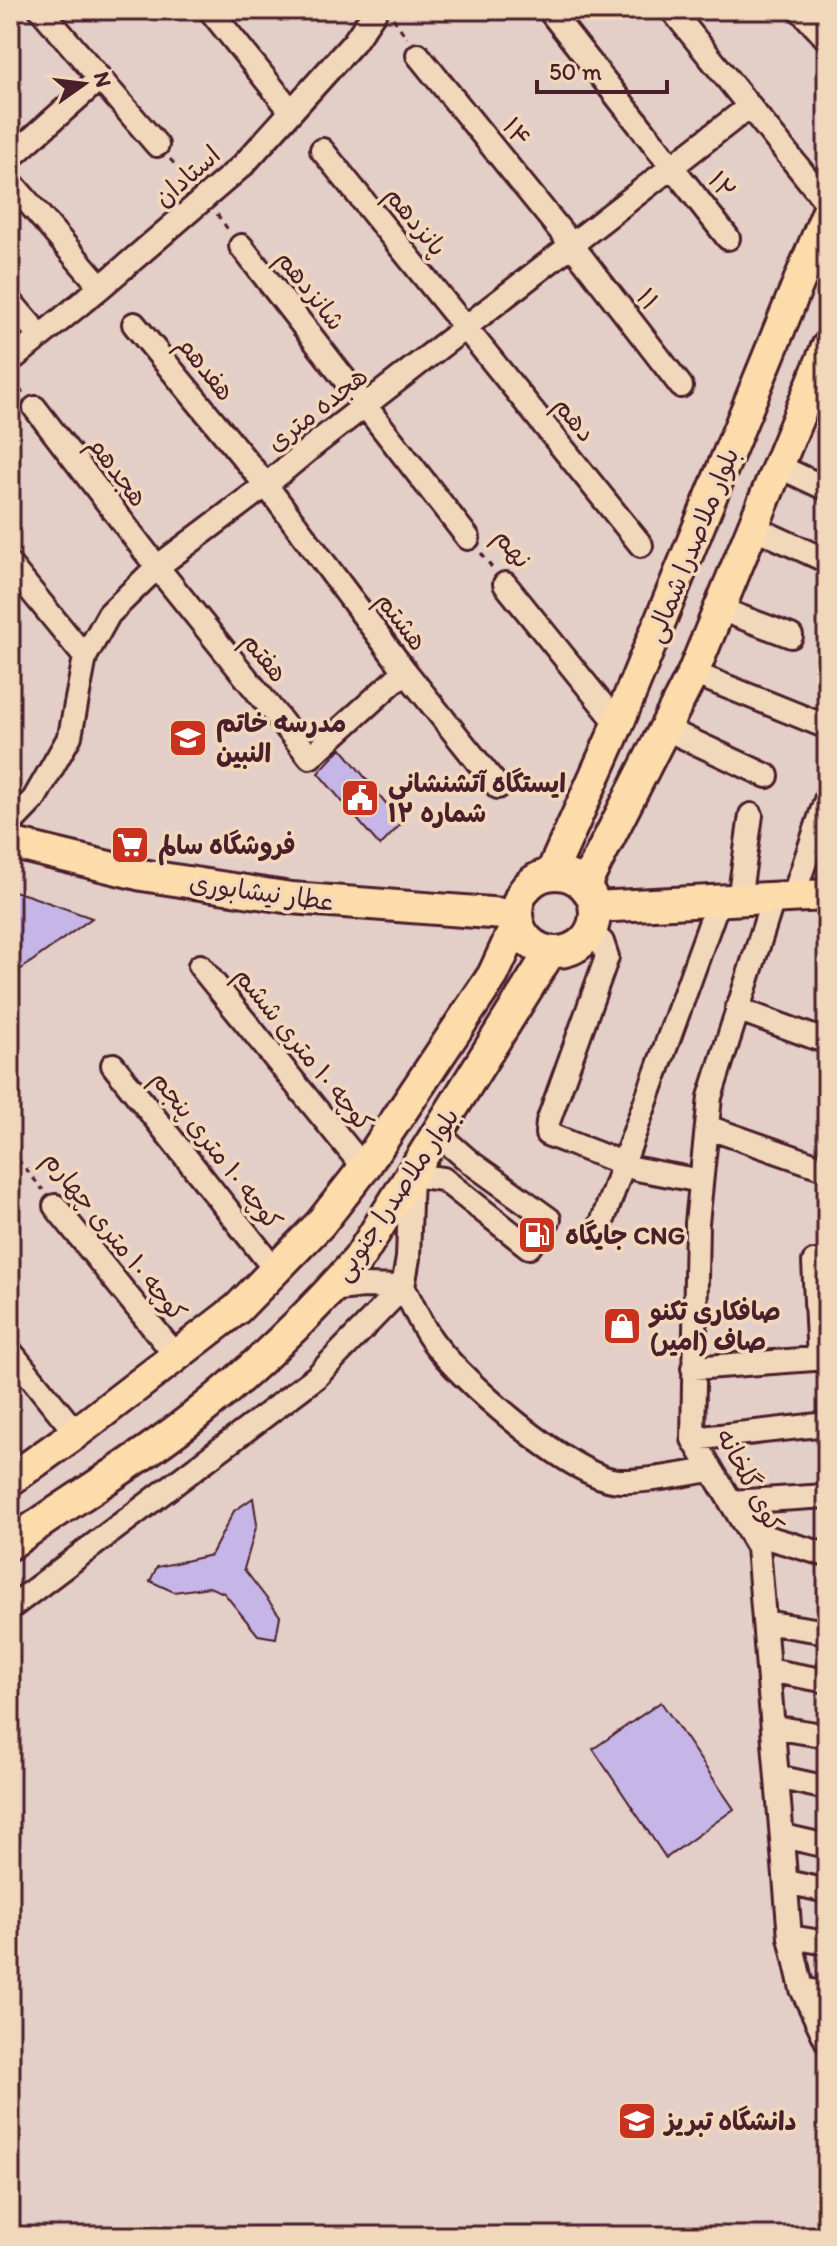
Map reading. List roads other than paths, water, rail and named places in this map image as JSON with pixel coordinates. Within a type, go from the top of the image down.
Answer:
[{"type":"main road","name":"بلوار ملاصدرا شمالی","points":[[551,874],[618,724],[827,213]]},
{"type":"main road","name":"بلوار ملاصدرا شمالی","points":[[590,908],[693,673],[827,349]]},
{"type":"main road","name":"عطار نیشابوری","points":[[10,843],[142,875],[291,898],[518,918]]},
{"type":"main road","points":[[551,874],[570,876],[590,908],[574,948],[550,952],[528,940],[518,918],[520,899],[526,887],[539,877],[551,874]]},
{"type":"main road","points":[[590,908],[827,895]]},
{"type":"main road","name":"بلوار ملاصدرا جنوبی","points":[[10,1480],[237,1309],[320,1224],[364,1168],[493,975],[518,918]]},
{"type":"main road","name":"بلوار ملاصدرا جنوبی","points":[[10,1544],[190,1420],[258,1364],[331,1290],[359,1258],[550,952]]},
{"type":"street","points":[[41,10],[157,145]]},
{"type":"street","points":[[210,10],[291,111]]},
{"type":"street","name":"۱۲","points":[[549,10],[728,238]]},
{"type":"street","points":[[672,10],[827,203]]},
{"type":"street","points":[[800,10],[827,39]]},
{"type":"street","name":"استادان","points":[[10,361],[243,165],[354,42],[374,12]]},
{"type":"street","name":"۱۴","points":[[418,55],[572,245]]},
{"type":"street","points":[[10,158],[100,78]]},
{"type":"street","name":"هجده متری","points":[[10,824],[34,799],[70,736],[85,657],[109,614],[157,567],[750,106]]},
{"type":"street","name":"پانزدهم","points":[[322,150],[466,327]]},
{"type":"street","points":[[10,181],[101,287]]},
{"type":"street","name":"۱۱","points":[[572,245],[681,386]]},
{"type":"street","name":"شانزدهم","points":[[241,246],[367,406]]},
{"type":"street","points":[[10,301],[40,336]]},
{"type":"street","name":"هفدهم","points":[[134,324],[266,485]]},
{"type":"street","name":"دهم","points":[[466,327],[641,545]]},
{"type":"street","name":"نهم","points":[[367,406],[468,538]]},
{"type":"street","name":"هجدهم","points":[[35,408],[157,567]]},
{"type":"street","points":[[778,466],[827,489]]},
{"type":"street","name":"هشتم","points":[[266,485],[405,671],[498,787]]},
{"type":"street","points":[[753,527],[827,561]]},
{"type":"street","points":[[10,565],[85,657]]},
{"type":"street","name":"هفتم","points":[[157,567],[310,757],[405,671]]},
{"type":"street","name":"نهم","points":[[505,584],[618,724]]},
{"type":"street","points":[[720,609],[791,636]]},
{"type":"street","points":[[693,673],[827,727]]},
{"type":"street","points":[[666,729],[767,776]]},
{"type":"street","name":"کوی گلخانه","points":[[827,797],[737,1009],[710,1097],[697,1223],[693,1368],[693,1439],[758,1547],[790,1937],[802,1989],[827,2042]]},
{"type":"street","points":[[600,1228],[728,901],[751,815]]},
{"type":"street","points":[[590,908],[607,957],[548,1122],[547,1134],[637,1169],[701,1181]]},
{"type":"street","name":"کوچه ۱۰ متری ششم","points":[[200,966],[364,1168]]},
{"type":"street","points":[[737,1009],[827,1042]]},
{"type":"street","name":"کوچه ۱۰ متری پنجم","points":[[113,1065],[276,1271]]},
{"type":"street","points":[[707,1127],[827,1169]]},
{"type":"street","points":[[10,1608],[316,1377],[403,1287],[408,1258],[411,1175],[443,1179],[529,1247],[549,1219],[470,1162],[437,1133]]},
{"type":"street","name":"کوچه ۱۰ متری چهارم","points":[[55,1206],[177,1357]]},
{"type":"street","points":[[693,1368],[823,1359],[814,1262]]},
{"type":"street","points":[[331,1290],[363,1286],[403,1287]]},
{"type":"street","points":[[403,1287],[429,1337],[484,1396],[554,1452],[588,1471],[618,1481],[711,1470]]},
{"type":"street","points":[[10,1351],[76,1433]]},
{"type":"street","points":[[693,1439],[827,1424]]},
{"type":"street","points":[[731,1502],[827,1496]]},
{"type":"street","points":[[749,1532],[827,1555]]},
{"type":"street","points":[[764,1622],[827,1632]]},
{"type":"street","points":[[768,1670],[827,1681]]},
{"type":"street","points":[[773,1727],[827,1736]]},
{"type":"street","points":[[777,1777],[827,1788]]},
{"type":"street","points":[[783,1836],[827,1846]]},
{"type":"street","points":[[787,1882],[827,1891]]},
{"type":"street","points":[[790,1937],[827,1943]]},
{"type":"street","points":[[802,1989],[827,1994]]},
{"type":"place","name":"مدرسه خاتم النبین","points":[[188,738]]},
{"type":"place","name":"ایستگاه آتشنشانی شماره ۱۲","points":[[360,798]]},
{"type":"place","name":"فروشگاه سالم","points":[[130,845]]},
{"type":"place","name":"جایگاه CNG","points":[[537,1235]]},
{"type":"place","name":"صافکاری تکنو صاف (امیر)","points":[[622,1326]]},
{"type":"place","name":"دانشگاه تبریز","points":[[637,2121]]}]
